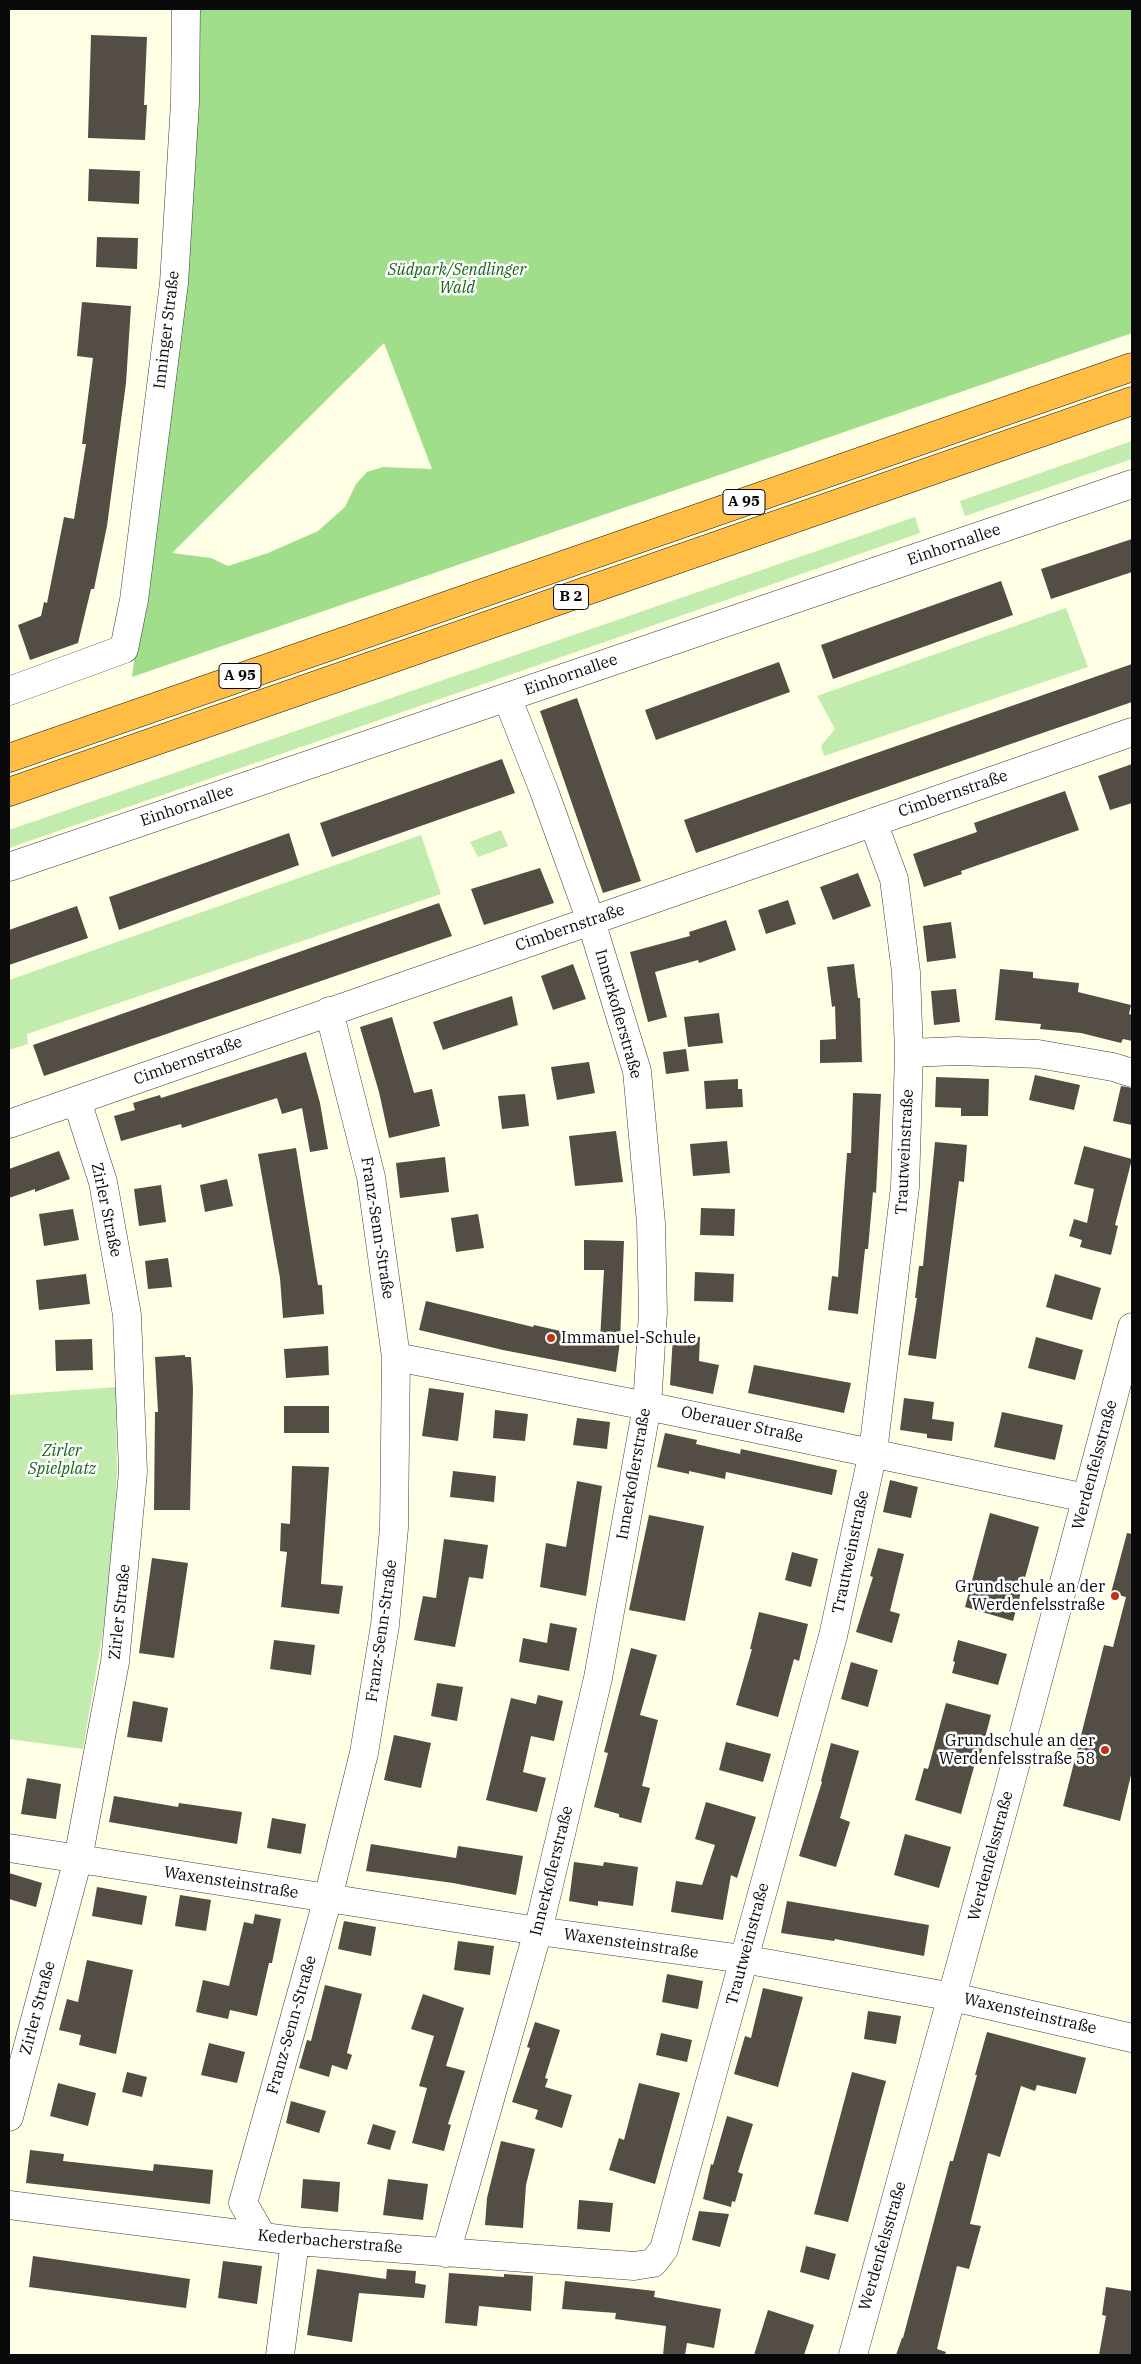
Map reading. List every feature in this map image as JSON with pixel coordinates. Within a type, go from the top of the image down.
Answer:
[{"type":"highway","name":"A 95","points":[[9,758],[1132,367]]},
{"type":"highway","name":"B 2","points":[[9,792],[1132,401]]},
{"type":"street","name":"Inninger Straße","points":[[9,691],[124,649],[135,590],[174,283],[185,102],[186,9]]},
{"type":"street","name":"Einhornallee","points":[[9,867],[1132,484]]},
{"type":"street","name":"Innerkoflerstraße","points":[[446,2252],[538,1931],[598,1678],[647,1406],[653,1312],[651,1223],[637,1070],[591,921],[544,791],[507,697]]},
{"type":"street","name":"Cimbernstraße","points":[[9,1124],[1132,732]]},
{"type":"street","name":"Trautweinstraße","points":[[652,2263],[664,2249],[833,1636],[873,1452],[905,1187],[909,1053],[906,972],[894,879],[873,822]]},
{"type":"street","name":"Franz-Senn-Straße","points":[[262,2236],[243,2203],[328,1898],[364,1753],[385,1625],[394,1528],[396,1357],[372,1177],[329,1011]]},
{"type":"street","points":[[909,1053],[957,1051],[1038,1054],[1132,1073]]},
{"type":"street","name":"Zirler Straße","points":[[9,2117],[78,1859],[115,1662],[133,1472],[127,1315],[104,1182],[77,1101]]},
{"type":"street","name":"Werdenfelsstraße","points":[[853,2355],[953,1997],[1132,1326]]},
{"type":"street","name":"Oberauer Straße","points":[[396,1357],[873,1452],[1086,1498]]},
{"type":"street","name":"Waxensteinstraße","points":[[9,1848],[538,1931],[744,1959],[953,1997],[1132,2038]]},
{"type":"street","name":"Kederbacherstraße","points":[[9,2205],[295,2240],[634,2266],[652,2263]]},
{"type":"street","points":[[280,2355],[295,2240]]},
{"type":"green space","name":"Südpark/Sendlinger Wald","points":[[199,9],[1132,9],[1132,333],[132,677],[187,257]],"holes":[[[384,343],[432,469],[383,467],[367,472],[356,484],[345,507],[318,531],[268,553],[228,566],[211,558],[172,553]]]},
{"type":"green space","points":[[1132,441],[1132,459],[965,516],[960,501]]},
{"type":"green space","points":[[915,517],[920,533],[9,848],[9,830]]},
{"type":"green space","points":[[1066,608],[1088,667],[824,756],[821,746],[835,729],[817,696]]},
{"type":"green space","points":[[501,830],[508,846],[478,857],[470,842]]},
{"type":"green space","points":[[421,835],[441,894],[27,1034],[28,1044],[9,1050],[9,980]]},
{"type":"green space","name":"Zirler Spielplatz","points":[[116,1387],[117,1477],[110,1590],[83,1749],[9,1739],[9,1395]]},
{"type":"building","points":[[91,35],[147,37],[144,105],[147,105],[145,140],[88,138]]},
{"type":"building","points":[[89,169],[140,171],[139,204],[88,201]]},
{"type":"building","points":[[97,237],[138,238],[137,269],[96,267]]},
{"type":"building","points":[[82,302],[131,306],[126,383],[107,526],[94,589],[91,589],[78,643],[30,660],[18,625],[41,616],[44,602],[47,603],[64,517],[74,519],[86,444],[82,444],[93,358],[77,356]]},
{"type":"building","points":[[1132,539],[1132,572],[1051,599],[1041,569]]},
{"type":"building","points":[[1001,581],[1013,615],[833,679],[821,645]]},
{"type":"building","points":[[779,662],[790,692],[656,740],[645,710]]},
{"type":"building","points":[[1132,664],[1132,702],[696,853],[684,820]]},
{"type":"building","points":[[577,698],[641,881],[603,893],[540,711]]},
{"type":"building","points":[[502,759],[515,793],[332,857],[320,823]]},
{"type":"building","points":[[1132,764],[1132,803],[1110,810],[1098,776]]},
{"type":"building","points":[[1065,791],[1079,830],[961,871],[962,874],[924,887],[913,854],[977,832],[974,823]]},
{"type":"building","points":[[289,833],[299,865],[119,930],[109,897]]},
{"type":"building","points":[[540,868],[554,903],[484,925],[471,889]]},
{"type":"building","points":[[858,873],[871,906],[833,920],[820,887]]},
{"type":"building","points":[[788,900],[796,924],[766,934],[758,910]]},
{"type":"building","points":[[439,903],[452,936],[44,1076],[33,1045]]},
{"type":"building","points":[[77,906],[88,938],[9,965],[9,930]]},
{"type":"building","points":[[726,920],[736,950],[699,963],[698,960],[655,972],[667,1017],[648,1022],[630,952],[690,936],[689,932]]},
{"type":"building","points":[[951,922],[956,958],[927,962],[923,926]]},
{"type":"building","points":[[573,964],[586,999],[553,1010],[541,976]]},
{"type":"building","points":[[854,964],[858,998],[860,998],[862,1062],[820,1063],[820,1040],[836,1039],[835,1006],[832,1007],[827,967]]},
{"type":"building","points":[[1000,969],[1033,972],[1033,978],[1079,983],[1078,992],[1131,1005],[1129,1014],[1132,1015],[1132,1041],[1123,1039],[1121,1043],[1081,1033],[1040,1029],[1041,1024],[995,1020]]},
{"type":"building","points":[[956,989],[960,1022],[934,1025],[931,991]]},
{"type":"building","points":[[512,996],[518,1025],[443,1050],[433,1022]]},
{"type":"building","points":[[719,1013],[723,1043],[688,1047],[684,1017]]},
{"type":"building","points":[[392,1017],[414,1093],[432,1089],[440,1126],[389,1138],[379,1092],[360,1027]]},
{"type":"building","points":[[686,1049],[689,1071],[666,1074],[663,1052]]},
{"type":"building","points":[[306,1052],[320,1103],[328,1149],[310,1152],[302,1108],[282,1114],[277,1098],[182,1128],[181,1124],[121,1141],[114,1116],[135,1110],[133,1103],[160,1095],[161,1098]]},
{"type":"building","points":[[589,1062],[595,1093],[557,1100],[551,1067]]},
{"type":"building","points":[[1035,1075],[1080,1085],[1074,1110],[1029,1100]]},
{"type":"building","points":[[936,1077],[989,1079],[988,1116],[961,1116],[961,1108],[935,1107]]},
{"type":"building","points":[[738,1079],[738,1089],[742,1089],[743,1107],[706,1109],[704,1081]]},
{"type":"building","points":[[1121,1086],[1132,1088],[1132,1125],[1113,1121]]},
{"type":"building","points":[[853,1093],[881,1094],[876,1193],[873,1192],[868,1249],[865,1249],[858,1314],[828,1310],[832,1276],[838,1277],[847,1153],[851,1153]]},
{"type":"building","points":[[525,1094],[529,1126],[502,1129],[498,1096]]},
{"type":"building","points":[[616,1131],[623,1182],[575,1186],[569,1136]]},
{"type":"building","points":[[727,1141],[730,1173],[693,1176],[690,1144]]},
{"type":"building","points":[[935,1142],[967,1145],[964,1182],[959,1181],[936,1359],[908,1355],[917,1298],[915,1298],[919,1266],[923,1266]]},
{"type":"building","points":[[1084,1146],[1132,1159],[1115,1225],[1118,1226],[1111,1255],[1080,1247],[1082,1240],[1069,1236],[1074,1219],[1087,1223],[1094,1189],[1074,1184]]},
{"type":"building","points":[[296,1148],[318,1285],[322,1285],[324,1314],[283,1318],[280,1278],[258,1154]]},
{"type":"building","points":[[59,1151],[70,1179],[35,1192],[35,1189],[9,1198],[9,1169]]},
{"type":"building","points":[[445,1157],[449,1192],[400,1198],[396,1163]]},
{"type":"building","points":[[227,1179],[233,1206],[205,1212],[200,1185]]},
{"type":"building","points":[[161,1185],[166,1222],[139,1226],[134,1189]]},
{"type":"building","points":[[701,1208],[735,1209],[734,1236],[700,1235]]},
{"type":"building","points":[[73,1209],[79,1240],[44,1246],[39,1214]]},
{"type":"building","points":[[478,1214],[484,1248],[456,1252],[451,1218]]},
{"type":"building","points":[[584,1240],[624,1241],[620,1341],[616,1372],[503,1350],[419,1330],[426,1301],[533,1327],[534,1325],[600,1340],[604,1270],[584,1270]]},
{"type":"building","points":[[168,1258],[172,1287],[148,1289],[145,1261]]},
{"type":"building","points":[[695,1272],[734,1274],[733,1302],[694,1301]]},
{"type":"building","points":[[86,1274],[90,1304],[39,1310],[36,1280]]},
{"type":"building","points":[[1055,1274],[1101,1288],[1092,1320],[1046,1307]]},
{"type":"building","points":[[673,1336],[700,1337],[699,1361],[719,1365],[713,1394],[670,1385]]},
{"type":"building","points":[[1036,1337],[1083,1350],[1075,1380],[1028,1368]]},
{"type":"building","points":[[92,1339],[93,1370],[56,1371],[55,1340]]},
{"type":"building","points":[[328,1346],[329,1375],[286,1378],[284,1349]]},
{"type":"building","points":[[185,1355],[185,1357],[191,1357],[193,1389],[190,1510],[154,1510],[155,1412],[158,1412],[155,1357]]},
{"type":"building","points":[[754,1365],[851,1383],[844,1413],[748,1393]]},
{"type":"building","points":[[429,1388],[464,1393],[458,1441],[422,1436]]},
{"type":"building","points":[[904,1398],[934,1402],[932,1419],[954,1422],[952,1441],[927,1438],[927,1434],[900,1430]]},
{"type":"building","points":[[284,1406],[329,1406],[329,1433],[284,1433]]},
{"type":"building","points":[[495,1410],[528,1414],[525,1441],[493,1438]]},
{"type":"building","points":[[1002,1412],[1063,1425],[1055,1460],[994,1447]]},
{"type":"building","points":[[577,1418],[610,1422],[607,1449],[573,1445]]},
{"type":"building","points":[[665,1433],[697,1440],[696,1444],[740,1454],[741,1449],[837,1470],[832,1495],[726,1472],[725,1479],[689,1471],[689,1474],[657,1467]]},
{"type":"building","points":[[292,1466],[329,1467],[321,1584],[343,1586],[339,1614],[281,1607],[287,1552],[280,1551],[281,1523],[290,1524]]},
{"type":"building","points":[[453,1471],[496,1476],[494,1502],[450,1497]]},
{"type":"building","points":[[890,1480],[918,1487],[911,1518],[883,1512]]},
{"type":"building","points":[[577,1481],[602,1486],[586,1596],[540,1587],[546,1543],[566,1547]]},
{"type":"building","points":[[990,1513],[1039,1527],[1013,1621],[965,1607]]},
{"type":"building","points":[[649,1515],[704,1526],[685,1621],[629,1610]]},
{"type":"building","name":"Grundschule an der Werdenfelsstraße 58","points":[[1127,1533],[1132,1534],[1132,1771],[1120,1821],[1063,1806],[1104,1645],[1113,1647],[1126,1597],[1111,1593]]},
{"type":"building","points":[[444,1539],[488,1545],[483,1579],[469,1577],[455,1647],[414,1640],[423,1596],[436,1598]]},
{"type":"building","points":[[878,1548],[904,1554],[890,1611],[900,1614],[892,1643],[856,1632],[873,1577],[870,1576]]},
{"type":"building","points":[[792,1552],[818,1559],[811,1587],[785,1580]]},
{"type":"building","points":[[152,1558],[188,1563],[174,1658],[139,1653]]},
{"type":"building","points":[[759,1612],[808,1624],[799,1661],[794,1659],[778,1717],[736,1705],[752,1649],[750,1649]]},
{"type":"building","points":[[550,1623],[577,1628],[569,1671],[519,1662],[523,1638],[547,1643]]},
{"type":"building","points":[[274,1640],[315,1645],[311,1675],[270,1669]]},
{"type":"building","points":[[958,1640],[1007,1654],[998,1685],[952,1673]]},
{"type":"building","points":[[631,1648],[657,1655],[640,1715],[658,1720],[642,1786],[650,1788],[641,1823],[594,1807],[608,1753],[604,1752]]},
{"type":"building","points":[[851,1662],[878,1670],[868,1707],[841,1699]]},
{"type":"building","points":[[437,1683],[463,1687],[457,1721],[431,1716]]},
{"type":"building","points":[[538,1695],[563,1701],[554,1741],[531,1736],[523,1772],[546,1778],[537,1812],[486,1800],[511,1698],[536,1704]]},
{"type":"building","points":[[133,1701],[168,1708],[162,1742],[127,1737]]},
{"type":"building","points":[[946,1703],[991,1715],[980,1757],[977,1756],[961,1814],[915,1800],[924,1768],[928,1769]]},
{"type":"building","points":[[394,1735],[431,1743],[421,1788],[384,1780]]},
{"type":"building","points":[[726,1742],[771,1754],[763,1782],[719,1770]]},
{"type":"building","points":[[831,1743],[859,1751],[840,1818],[850,1822],[836,1867],[799,1856],[822,1782]]},
{"type":"building","points":[[27,1778],[61,1784],[56,1819],[21,1814]]},
{"type":"building","points":[[114,1796],[178,1807],[179,1803],[242,1812],[237,1844],[109,1822]]},
{"type":"building","points":[[706,1802],[756,1817],[737,1878],[731,1875],[723,1920],[671,1912],[676,1881],[702,1885],[715,1845],[695,1839]]},
{"type":"building","points":[[272,1818],[306,1824],[301,1854],[267,1848]]},
{"type":"building","points":[[905,1834],[951,1847],[939,1888],[894,1875]]},
{"type":"building","points":[[371,1844],[456,1858],[458,1846],[523,1856],[516,1895],[453,1883],[366,1871]]},
{"type":"building","points":[[574,1862],[603,1866],[604,1862],[638,1867],[633,1906],[598,1901],[598,1906],[569,1901]]},
{"type":"building","points":[[9,1873],[42,1883],[36,1907],[9,1899]]},
{"type":"building","points":[[97,1887],[147,1896],[142,1925],[92,1916]]},
{"type":"building","points":[[180,1895],[211,1900],[206,1931],[175,1926]]},
{"type":"building","points":[[787,1901],[929,1925],[924,1956],[835,1939],[834,1941],[781,1933]]},
{"type":"building","points":[[255,1914],[281,1919],[272,1963],[269,1963],[257,2016],[230,2010],[228,2019],[196,2012],[203,1980],[229,1986],[244,1922],[253,1924]]},
{"type":"building","points":[[344,1921],[376,1927],[371,1956],[338,1949]]},
{"type":"building","points":[[458,1941],[494,1946],[490,1975],[454,1970]]},
{"type":"building","points":[[87,1960],[133,1970],[116,2054],[79,2045],[81,2035],[59,2030],[67,1999],[78,2002]]},
{"type":"building","points":[[667,1974],[703,1981],[698,2009],[662,2002]]},
{"type":"building","points":[[325,1985],[362,1994],[347,2053],[352,2055],[347,2070],[332,2065],[329,2077],[299,2068],[307,2040],[311,2041]]},
{"type":"building","points":[[763,1988],[803,1997],[778,2087],[734,2074],[745,2036],[751,2038]]},
{"type":"building","points":[[423,1994],[464,2008],[446,2066],[465,2071],[448,2124],[451,2125],[444,2151],[412,2143],[427,2088],[419,2086],[434,2036],[411,2029]]},
{"type":"building","points":[[868,2011],[901,2016],[896,2044],[864,2039]]},
{"type":"building","points":[[535,2022],[560,2030],[545,2078],[548,2079],[545,2087],[572,2095],[562,2128],[535,2119],[538,2110],[512,2102],[530,2048],[527,2047]]},
{"type":"building","points":[[987,2032],[1086,2058],[1076,2094],[1037,2085],[1035,2091],[1021,2086],[1000,2157],[988,2153],[970,2224],[981,2226],[969,2269],[957,2266],[937,2349],[946,2352],[945,2355],[896,2355],[903,2338],[950,2161],[953,2161]]},
{"type":"building","points":[[661,2033],[692,2040],[687,2062],[656,2055]]},
{"type":"building","points":[[209,2043],[245,2052],[237,2083],[201,2075]]},
{"type":"building","points":[[127,2072],[147,2077],[142,2097],[122,2092]]},
{"type":"building","points":[[852,2072],[886,2081],[848,2222],[814,2214]]},
{"type":"building","points":[[58,2083],[96,2093],[88,2126],[50,2116]]},
{"type":"building","points":[[639,2083],[680,2093],[655,2184],[609,2170],[619,2138],[624,2140]]},
{"type":"building","points":[[291,2101],[326,2111],[319,2133],[286,2123]]},
{"type":"building","points":[[727,2116],[753,2124],[738,2172],[743,2174],[735,2202],[732,2201],[731,2207],[703,2199],[711,2164],[713,2165]]},
{"type":"building","points":[[373,2124],[396,2131],[390,2150],[367,2144]]},
{"type":"building","points":[[501,2141],[535,2149],[526,2185],[523,2228],[485,2225],[487,2198]]},
{"type":"building","points":[[30,2150],[64,2154],[63,2161],[153,2171],[154,2164],[213,2170],[210,2204],[26,2183]]},
{"type":"building","points":[[303,2179],[340,2182],[338,2212],[301,2208]]},
{"type":"building","points":[[388,2179],[428,2184],[423,2220],[383,2215]]},
{"type":"building","points":[[579,2200],[613,2203],[610,2232],[577,2229]]},
{"type":"building","points":[[699,2211],[729,2214],[720,2247],[692,2240]]},
{"type":"building","points":[[806,2246],[836,2254],[829,2280],[800,2272]]},
{"type":"building","points":[[33,2256],[190,2279],[186,2308],[29,2287]]},
{"type":"building","points":[[223,2261],[262,2266],[257,2304],[218,2298]]},
{"type":"building","points":[[317,2269],[386,2279],[387,2269],[416,2271],[415,2283],[426,2285],[424,2298],[359,2293],[352,2342],[307,2335]]},
{"type":"building","points":[[449,2273],[504,2277],[504,2274],[533,2276],[531,2311],[479,2306],[477,2326],[445,2323]]},
{"type":"building","points":[[565,2281],[655,2291],[654,2297],[721,2309],[714,2348],[687,2343],[685,2355],[663,2355],[666,2326],[615,2319],[616,2313],[562,2309]]},
{"type":"building","points":[[1106,2287],[1132,2291],[1132,2355],[1099,2355],[1106,2316],[1102,2315]]},
{"type":"building","points":[[768,2310],[814,2325],[804,2355],[754,2355]]},
{"type":"place","name":"Immanuel-Schule","points":[[551,1338]]},
{"type":"place","name":"Grundschule an der Werdenfelsstraße","points":[[1115,1596]]},
{"type":"place","name":"Grundschule an der Werdenfelsstraße 58","points":[[1105,1750]]}]
